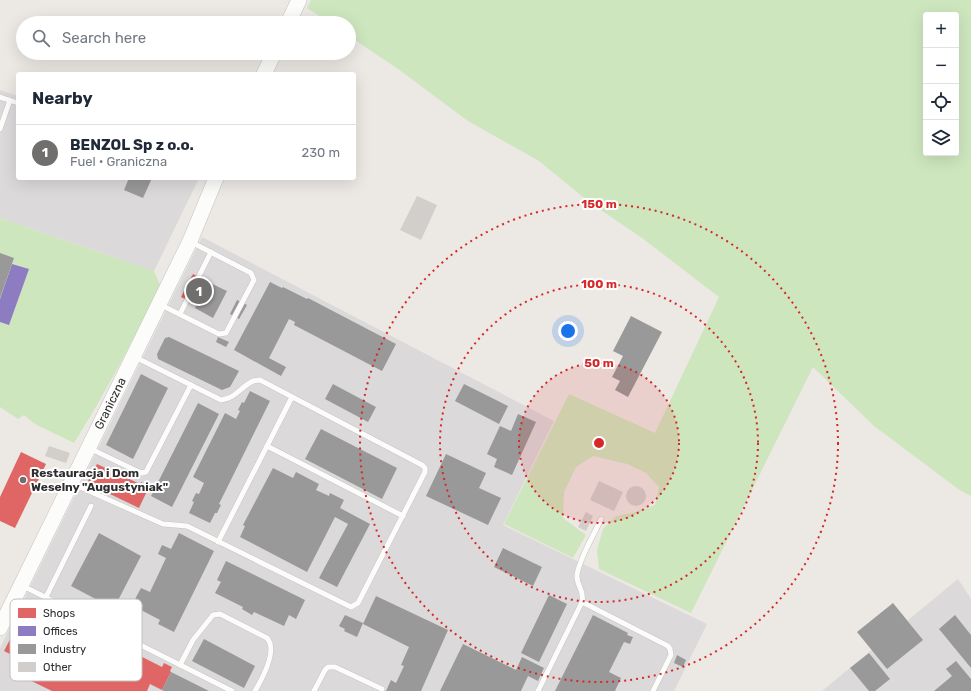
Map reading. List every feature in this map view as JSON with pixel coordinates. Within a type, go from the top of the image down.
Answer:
[{"type":"street","points":[[291,16],[299,0]]},
{"type":"street","points":[[265,72],[271,60]]},
{"type":"street","name":"Graniczna","points":[[14,599],[190,241],[215,180]]},
{"type":"street","name":"Graniczna","points":[[0,628],[10,607]]},
{"type":"lane","points":[[0,97],[16,102]]},
{"type":"lane","points":[[0,129],[10,100]]},
{"type":"lane","points":[[159,304],[219,334],[224,334],[226,333],[254,280],[251,273],[190,241]]},
{"type":"lane","points":[[180,314],[211,252]]},
{"type":"lane","points":[[70,483],[163,524],[187,526],[351,607],[358,603],[425,472],[425,468],[422,466],[260,380],[249,383],[232,398],[221,400],[133,356]]},
{"type":"lane","points":[[88,447],[137,471],[142,473],[146,472],[191,385]]},
{"type":"lane","points":[[218,542],[292,397]]},
{"type":"lane","points":[[267,446],[403,516]]},
{"type":"lane","points":[[46,597],[91,506]]},
{"type":"lane","points":[[538,691],[582,602],[584,595],[577,579],[579,567],[601,519]]},
{"type":"lane","points":[[21,584],[50,599]]},
{"type":"lane","points":[[582,602],[668,646],[671,655],[652,691]]},
{"type":"lane","points":[[180,665],[193,640],[213,614],[220,614],[267,638],[270,641],[271,646],[266,671],[255,691]]},
{"type":"lane","points":[[142,646],[232,691]]},
{"type":"lane","points":[[314,691],[326,670],[331,667],[336,667],[382,689]]},
{"type":"shaded area","points":[[0,90],[16,95],[16,180],[198,180],[154,271],[0,218]]},
{"type":"shaded area","points":[[202,237],[554,421],[503,525],[707,624],[674,691],[0,691],[0,648],[10,628],[10,681],[142,681],[142,599],[24,599]]},
{"type":"shaded area","points":[[958,579],[971,599],[971,691],[822,691]]},
{"type":"green space","points":[[311,0],[971,0],[971,496],[958,489],[874,426],[813,367],[691,613],[599,569],[597,550],[603,529],[616,516],[632,513],[655,505],[659,487],[646,473],[627,464],[593,456],[576,467],[564,492],[563,518],[586,535],[573,558],[504,524],[569,394],[655,433],[719,297],[642,238],[589,202],[539,161],[468,121],[398,69],[356,41],[356,16],[319,16],[307,8]]},
{"type":"green space","points":[[0,218],[154,271],[160,285],[119,365],[74,443],[35,424],[24,415],[18,419],[0,407]]},
{"type":"building: Shops","points":[[193,274],[208,282],[197,305],[181,297]]},
{"type":"building: Shops","name":"Restauracja i Dom Weselny \"Augustyniak\"","points":[[21,452],[46,464],[15,528],[0,521],[0,497]]},
{"type":"building: Shops","points":[[97,464],[140,484],[141,482],[148,486],[139,508],[87,483]]},
{"type":"building: Shops","points":[[10,639],[10,654],[4,651]]},
{"type":"building: Shops","points":[[142,657],[162,667],[164,663],[172,667],[162,690],[150,684],[147,691],[52,691],[31,681],[142,681]]},
{"type":"building: Offices","points":[[12,264],[29,269],[9,325],[0,322],[0,299]]},
{"type":"building: Industry","points":[[128,180],[151,180],[143,198],[124,190]]},
{"type":"building: Industry","points":[[0,253],[14,258],[0,298]]},
{"type":"building: Industry","points":[[208,282],[227,291],[213,318],[195,308]]},
{"type":"building: Industry","points":[[270,282],[307,299],[308,298],[396,344],[382,371],[294,325],[295,322],[289,319],[269,358],[286,367],[281,376],[234,350]]},
{"type":"building: Industry","points":[[237,300],[247,305],[239,319],[230,314]]},
{"type":"building: Industry","points":[[631,316],[662,332],[628,397],[615,390],[620,381],[612,377],[623,356],[613,351]]},
{"type":"building: Industry","points":[[169,337],[239,371],[230,387],[222,390],[158,359],[157,354],[165,338]]},
{"type":"building: Industry","points":[[218,337],[229,342],[226,347],[216,342]]},
{"type":"building: Industry","points":[[141,374],[168,388],[133,459],[106,445]]},
{"type":"building: Industry","points":[[333,384],[376,407],[368,422],[325,399]]},
{"type":"building: Industry","points":[[464,384],[508,406],[499,424],[455,401]]},
{"type":"building: Industry","points":[[250,391],[270,401],[219,504],[221,505],[210,523],[189,513],[196,493],[199,494],[204,483],[193,477],[225,413],[236,419],[242,402],[244,403]]},
{"type":"building: Industry","points":[[198,403],[219,414],[172,507],[151,496]]},
{"type":"building: Industry","points":[[518,414],[536,422],[512,475],[494,467],[497,459],[487,454],[500,426],[511,431]]},
{"type":"building: Industry","points":[[321,429],[397,468],[382,499],[305,459]]},
{"type":"building: Industry","points":[[446,454],[486,473],[479,488],[501,498],[488,525],[426,496]]},
{"type":"building: Industry","points":[[273,468],[293,478],[296,472],[319,484],[316,490],[329,496],[330,493],[344,500],[340,508],[370,524],[337,587],[319,578],[348,524],[335,517],[307,572],[240,537],[245,526],[243,525]]},
{"type":"building: Industry","points":[[99,533],[141,556],[119,599],[96,599],[71,586]]},
{"type":"building: Industry","points":[[179,533],[214,551],[174,632],[158,624],[160,620],[142,611],[142,599],[135,599],[141,588],[150,592],[166,558],[158,554],[162,545],[171,549]]},
{"type":"building: Industry","points":[[503,548],[542,567],[533,586],[494,567]]},
{"type":"building: Industry","points":[[226,561],[305,600],[296,619],[289,615],[284,626],[254,612],[252,615],[242,609],[243,607],[215,593],[221,582],[217,580]]},
{"type":"building: Industry","points":[[549,595],[567,604],[539,662],[521,653]]},
{"type":"building: Industry","points":[[376,596],[448,630],[421,691],[386,691],[391,680],[396,683],[404,666],[401,665],[409,647],[363,624]]},
{"type":"building: Industry","points":[[893,603],[923,640],[887,669],[857,632]]},
{"type":"building: Industry","points":[[345,615],[363,623],[357,637],[344,631],[345,629],[339,626]]},
{"type":"building: Industry","points":[[593,615],[633,637],[630,644],[624,642],[609,672],[621,678],[615,691],[555,691]]},
{"type":"building: Industry","points":[[955,615],[971,635],[971,668],[939,629]]},
{"type":"building: Industry","points":[[204,639],[255,666],[244,688],[192,661]]},
{"type":"building: Industry","points":[[463,644],[516,670],[522,657],[544,668],[538,681],[528,676],[521,691],[440,691]]},
{"type":"building: Industry","points":[[869,653],[890,679],[875,691],[869,691],[850,668]]},
{"type":"building: Industry","points":[[677,655],[686,660],[683,667],[674,663]]},
{"type":"building: Industry","points":[[956,661],[971,679],[971,691],[934,691],[952,676],[946,669]]},
{"type":"building: Industry","points":[[171,672],[209,691],[162,690]]},
{"type":"building: Other","points":[[417,196],[437,205],[421,240],[400,230]]},
{"type":"building: Other","points":[[49,446],[70,453],[66,463],[45,456]]},
{"type":"building: Other","points":[[599,481],[623,492],[614,511],[590,500]]},
{"type":"building: Other","points":[[636,486],[643,489],[646,496],[643,503],[636,506],[629,503],[626,496],[629,489]]},
{"type":"building: Other","points":[[586,512],[593,516],[586,531],[578,527]]},
{"type":"place","name":"BENZOL Sp z o.o.","points":[[199,291]]},
{"type":"place","name":"Restauracja i Dom Weselny \"Augustyniak\"","points":[[23,480]]}]
